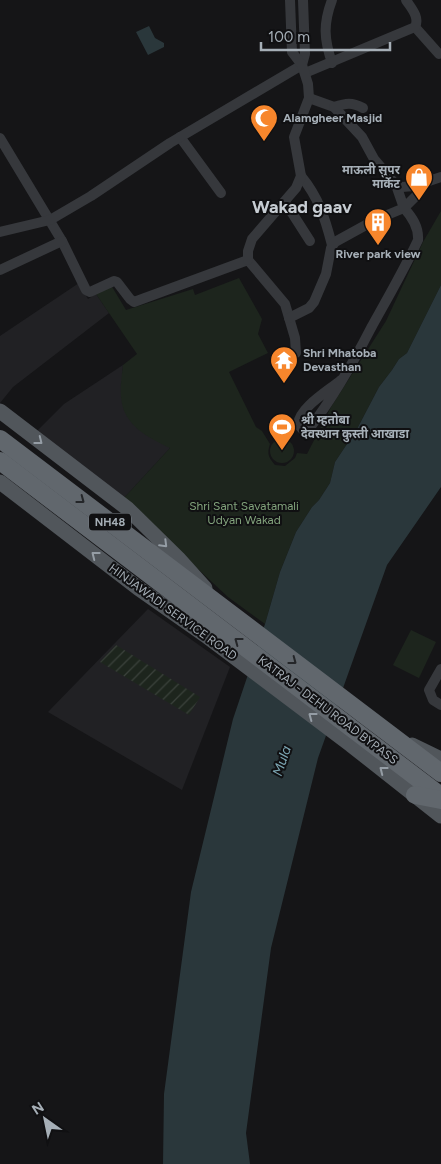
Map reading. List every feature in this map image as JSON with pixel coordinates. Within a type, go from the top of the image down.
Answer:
[{"type":"highway","name":"NH48","points":[[0,439],[223,608]]},
{"type":"highway","name":"NH48","points":[[0,461],[210,630]]},
{"type":"highway","name":"KATRAJ - DEHU ROAD BYPASS","points":[[223,608],[441,773]]},
{"type":"highway","name":"KATRAJ - DEHU ROAD BYPASS","points":[[210,630],[355,740],[441,796]]},
{"type":"highway","points":[[415,795],[441,800]]},
{"type":"main road","points":[[0,411],[128,509],[172,552],[223,608]]},
{"type":"main road","name":"HINJAWADI SERVICE ROAD","points":[[0,482],[138,588],[210,630]]},
{"type":"main road","points":[[388,733],[441,759]]},
{"type":"main road","points":[[355,740],[441,816]]},
{"type":"street","points":[[290,0],[292,52],[304,69]]},
{"type":"street","points":[[296,353],[295,338],[285,304],[248,260],[248,251],[252,239],[300,183],[301,176],[294,137],[309,98],[304,69],[303,0]]},
{"type":"street","points":[[332,0],[325,28],[327,48],[332,62]]},
{"type":"street","points":[[0,232],[50,220],[91,196],[180,137],[304,69],[332,62],[415,27],[417,23],[416,16],[406,0]]},
{"type":"street","points":[[415,27],[439,54]]},
{"type":"street","points":[[309,98],[334,107],[362,137],[374,159],[396,185],[404,208],[412,217],[418,231],[418,240],[366,340],[320,414],[309,429],[302,429],[298,424],[299,418],[305,410],[341,380]]},
{"type":"street","points":[[334,107],[345,103],[353,103],[363,108]]},
{"type":"street","points":[[180,137],[220,193]]},
{"type":"street","points":[[0,138],[62,241],[86,290],[90,292],[94,292],[114,281],[117,282],[130,300],[134,302],[248,260]]},
{"type":"street","points":[[289,318],[309,308],[314,302],[326,274],[332,245],[320,203],[301,176]]},
{"type":"street","points":[[396,185],[402,188],[441,177]]},
{"type":"street","points":[[332,245],[375,220],[404,208],[420,192],[425,182]]},
{"type":"street","points":[[285,202],[310,241]]},
{"type":"street","points":[[0,270],[62,241]]},
{"type":"street","points":[[441,669],[429,690],[433,700],[441,705]]},
{"type":"shaded area","points":[[79,283],[88,299],[96,294],[109,313],[13,387],[0,403],[0,336]]},
{"type":"shaded area","points":[[123,365],[121,397],[170,448],[123,499],[36,432],[64,404]]},
{"type":"shaded area","points":[[148,609],[230,667],[182,790],[48,712]]},
{"type":"green space","name":"Shri Sant Savatamali Udyan Wakad","points":[[441,211],[441,285],[407,353],[399,359],[379,387],[357,429],[335,462],[330,483],[296,532],[280,572],[265,624],[228,597],[123,499],[170,448],[138,429],[126,415],[121,397],[123,365],[137,354],[96,294],[111,285],[126,310],[193,289],[195,295],[239,278],[262,319],[258,334],[268,353],[229,372],[256,427],[262,431],[270,444],[268,453],[271,460],[275,465],[285,466],[295,458],[297,453],[307,454],[331,407],[386,321],[423,242]]},
{"type":"green space","name":"श्री म्हतोबा देवस्थान कुस्ती आखाडा","points":[[282,439],[291,442],[294,451],[291,460],[282,463],[273,460],[270,451],[273,442]]},
{"type":"green space","points":[[411,630],[436,642],[419,678],[393,665]]},
{"type":"green space","points":[[116,645],[200,697],[189,715],[100,662]]},
{"type":"water","points":[[149,26],[155,38],[164,43],[164,47],[148,55],[136,32]]},
{"type":"water","name":"Mula","points":[[441,285],[441,487],[387,565],[318,758],[271,948],[246,1133],[250,1164],[163,1164],[164,1094],[191,892],[233,719],[265,624],[280,572],[296,532],[330,483],[335,462],[357,429],[379,387],[399,359],[407,353]]},
{"type":"place","name":"Alamgheer Masjid","points":[[264,142]]},
{"type":"place","name":"माऊली सुपर मार्केट","points":[[419,201]]},
{"type":"place","name":"River park view","points":[[378,246]]},
{"type":"place","name":"Shri Mhatoba Devasthan","points":[[284,384]]},
{"type":"place","name":"श्री म्हतोबा देवस्थान कुस्ती आखाडा","points":[[282,451]]},
{"type":"district","name":"Wakad gaav","points":[[302,207]]}]
